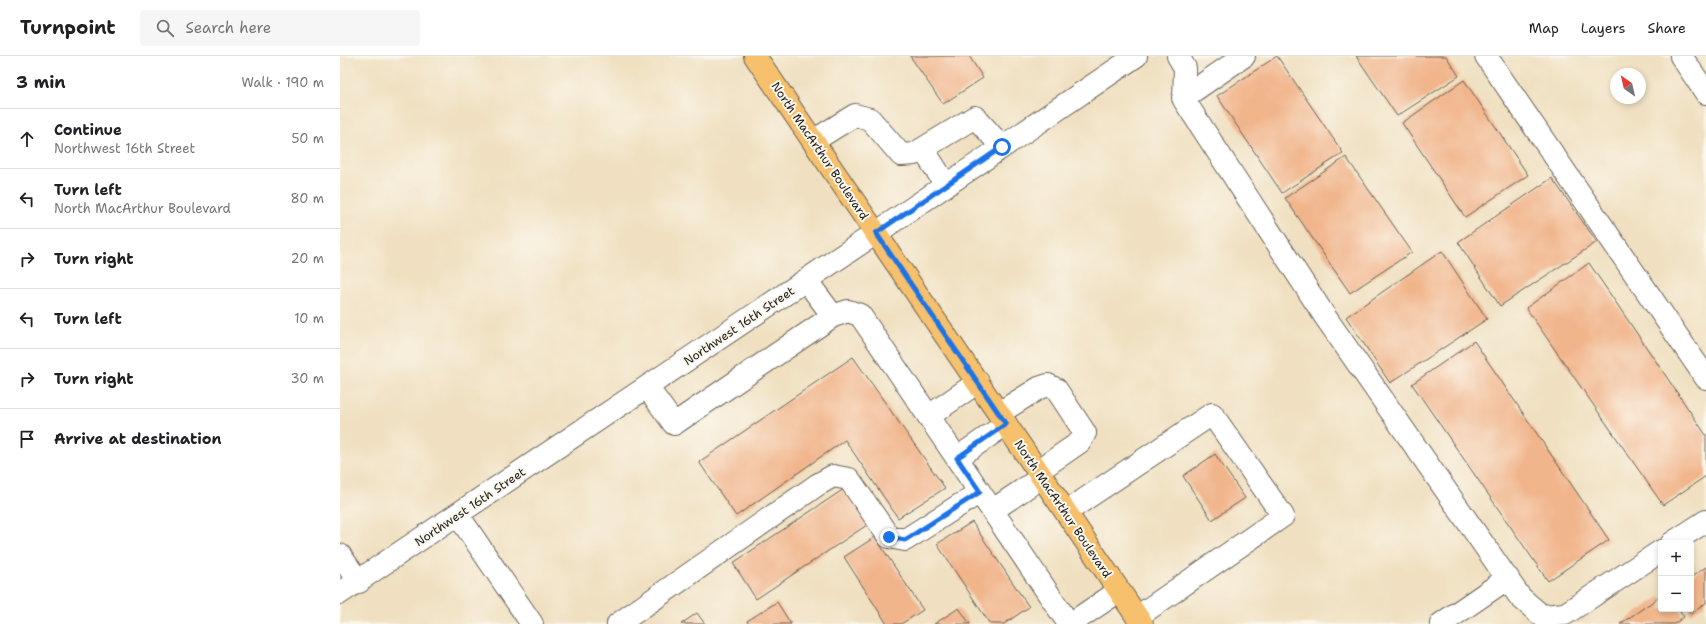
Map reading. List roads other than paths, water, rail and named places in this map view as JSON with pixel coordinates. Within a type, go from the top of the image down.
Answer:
[{"type":"main road","name":"North MacArthur Boulevard","points":[[755,56],[1139,620]]},
{"type":"street","name":"Northwest 16th Street","points":[[340,593],[359,582],[1136,56]]},
{"type":"street","points":[[1178,56],[1185,68],[1183,98],[1326,318],[1520,597],[1542,616],[1565,614],[1658,553]]},
{"type":"street","points":[[1183,98],[1244,56]]},
{"type":"street","points":[[1486,56],[1706,378]]},
{"type":"street","points":[[1681,56],[1706,93]]},
{"type":"street","points":[[813,141],[855,115],[870,119],[901,156],[914,154],[975,117],[1002,147]]},
{"type":"street","points":[[923,149],[946,185]]},
{"type":"street","points":[[806,280],[833,316]]},
{"type":"street","points":[[647,387],[674,424],[833,316],[848,310],[860,315],[1070,624],[1119,591]]},
{"type":"street","points":[[929,416],[978,382]]},
{"type":"street","points":[[957,458],[1039,388],[1048,385],[1056,389],[1085,433],[1080,442],[993,510]]},
{"type":"street","points":[[1066,512],[1212,414],[1283,516],[1139,620]]},
{"type":"street","points":[[618,624],[817,485],[833,476],[849,479],[889,537],[905,540],[980,492]]},
{"type":"street","points":[[458,515],[532,624]]},
{"type":"street","points":[[1677,540],[1706,521]]},
{"type":"street","points":[[340,555],[359,582]]},
{"type":"street","points":[[1441,624],[1508,578]]}]
